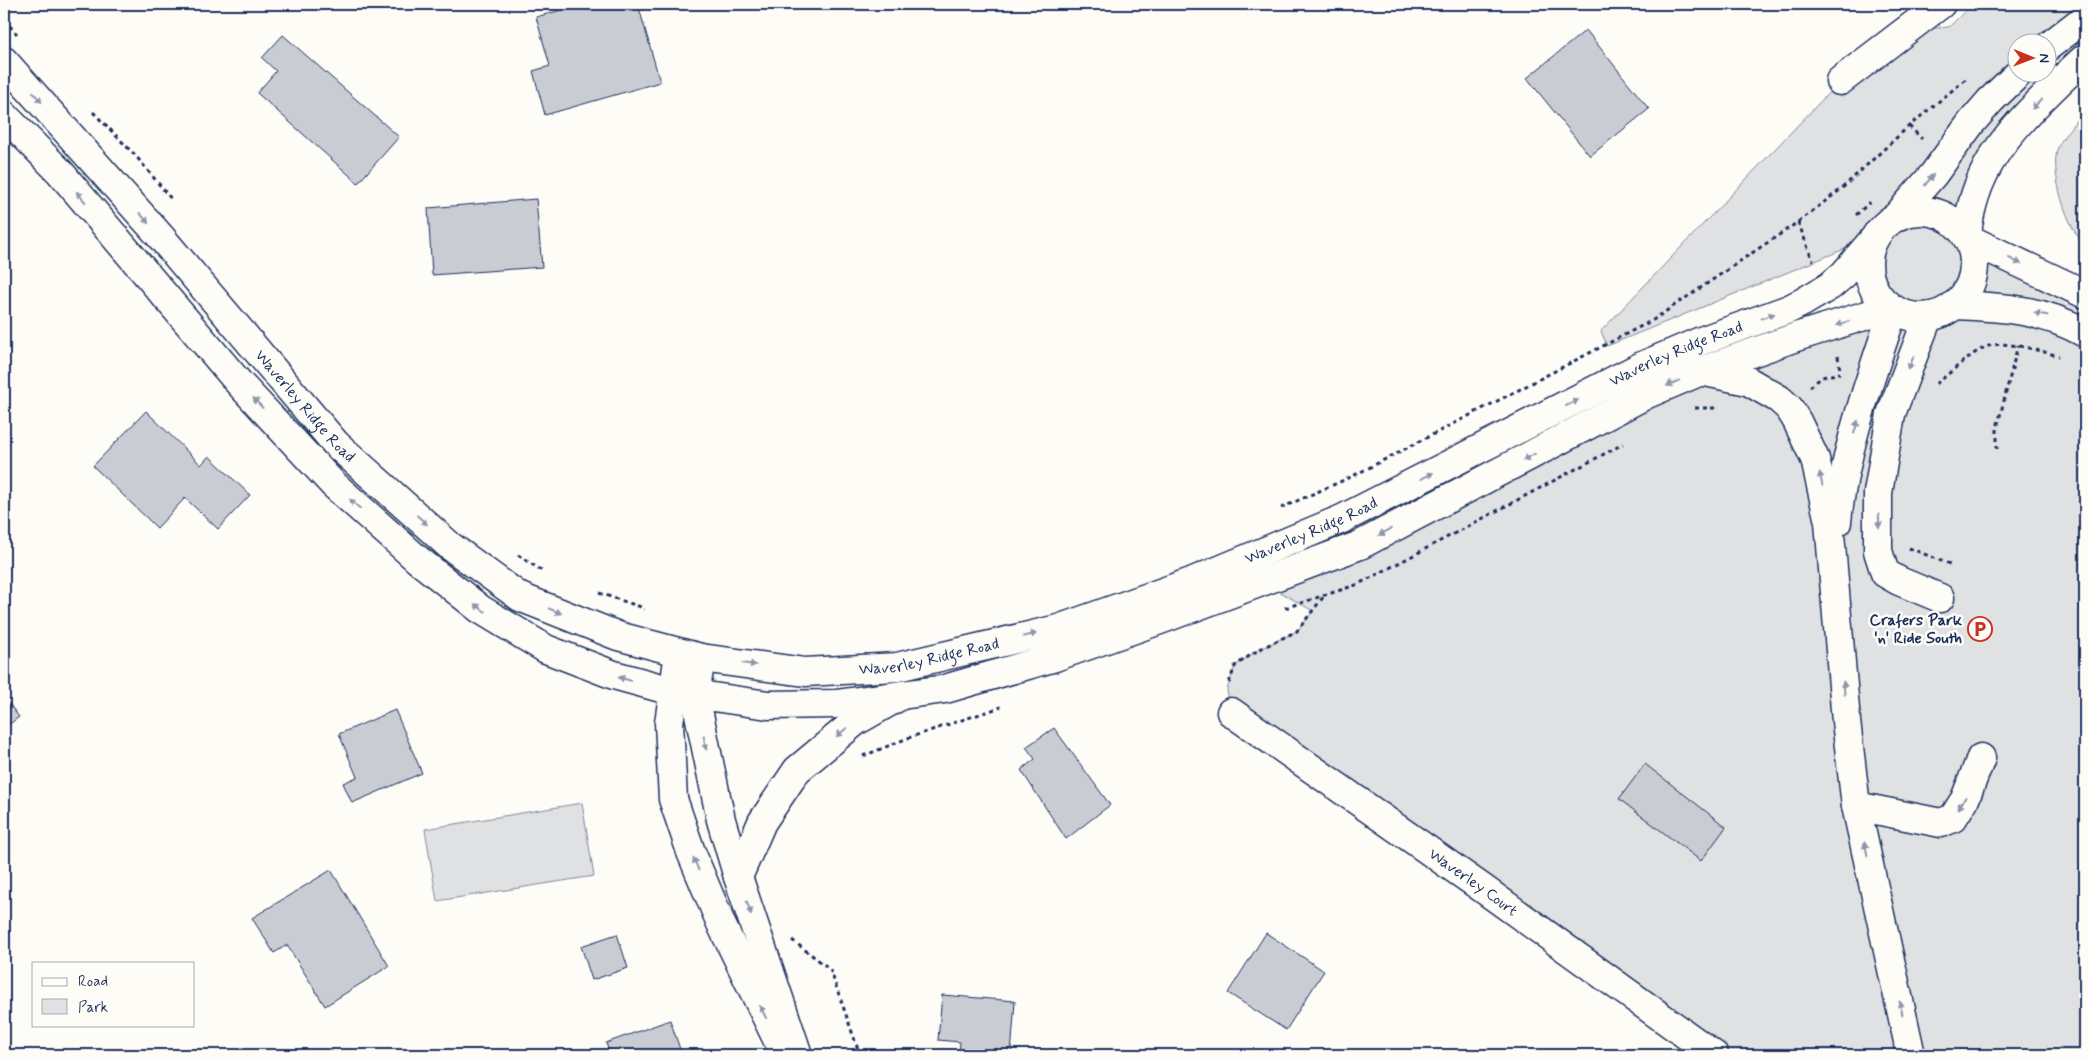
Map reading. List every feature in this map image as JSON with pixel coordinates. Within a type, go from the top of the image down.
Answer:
[{"type":"main road","points":[[1840,81],[1941,4]]},
{"type":"main road","points":[[2056,40],[2085,18]]},
{"type":"main road","points":[[2010,82],[1971,123],[1933,175],[1897,216],[1884,224],[1872,241],[1869,258],[1872,283],[1881,300],[1891,310],[1903,314],[1928,317],[1954,305],[1962,298],[1973,278],[1975,265],[1969,237],[1973,199],[1989,162],[2018,122],[2085,58]]},
{"type":"main road","name":"Waverley Ridge Road","points":[[4,61],[154,229],[336,444],[450,546],[520,597],[618,636],[690,656],[804,672],[897,667],[1058,629],[1191,582],[1342,519],[1642,366],[1803,302],[1830,286],[1844,274],[1872,241]]},
{"type":"main road","name":"Waverley Ridge Road","points":[[4,115],[60,172],[239,384],[333,484],[417,559],[480,609],[546,649],[614,675],[684,693],[768,705],[836,704],[945,690],[1054,657],[1160,620],[1360,545],[1647,394],[1701,371],[1796,337],[1891,310]]},
{"type":"main road","points":[[1897,216],[1915,212],[1932,213],[1958,224],[1969,237],[2085,294]]},
{"type":"main road","points":[[1954,305],[1999,308],[2044,315],[2064,322],[2085,333]]},
{"type":"main road","points":[[1834,579],[1839,501],[1850,448],[1891,310]]},
{"type":"main road","points":[[1928,317],[1892,414],[1878,493],[1878,551],[1886,573],[1899,581],[1940,598]]},
{"type":"main road","points":[[1701,371],[1735,377],[1760,387],[1784,404],[1797,421],[1809,444],[1820,474],[1829,522],[1846,721],[1856,806],[1911,1055]]},
{"type":"main road","points":[[690,656],[684,693],[669,723],[673,799],[691,852],[722,926],[785,1055]]},
{"type":"main road","points":[[684,693],[738,877],[798,1055]]},
{"type":"main road","name":"Waverley Ridge Road","points":[[738,877],[762,822],[797,770],[856,721],[898,697]]},
{"type":"main road","name":"Waverley Court","points":[[1231,712],[1482,888],[1714,1055]]},
{"type":"main road","points":[[1856,806],[1941,823],[1953,818],[1965,799],[1981,758]]},
{"type":"path","points":[[4,20],[18,34]]},
{"type":"path","points":[[1281,508],[1353,476],[1653,320],[1798,222],[1840,190],[1909,126],[1970,76]]},
{"type":"path","points":[[87,105],[135,155],[173,202]]},
{"type":"path","points":[[1909,126],[1924,140]]},
{"type":"path","points":[[1798,222],[1813,262]]},
{"type":"path","points":[[1931,388],[1986,347],[1997,345],[2017,346],[2062,357]]},
{"type":"path","points":[[1997,449],[1997,428],[2017,346]]},
{"type":"path","points":[[1838,355],[1841,373]]},
{"type":"path","points":[[1808,388],[1822,378],[1841,373],[1847,374]]},
{"type":"path","points":[[1686,408],[1722,408]]},
{"type":"path","points":[[1231,712],[1227,690],[1235,666],[1258,650],[1297,631],[1324,595],[1356,585],[1378,574],[1586,465],[1627,441]]},
{"type":"path","points":[[516,554],[546,574]]},
{"type":"path","points":[[594,592],[641,607],[648,615]]},
{"type":"path","points":[[785,935],[830,969],[860,1055]]},
{"type":"green space","points":[[1972,4],[2085,4],[2085,58],[2019,122],[1967,234],[2085,294],[2085,1055],[1714,1055],[1231,712],[1227,690],[1235,666],[1258,650],[1297,631],[1313,611],[1261,581],[1583,428],[1881,300],[1874,285],[1871,270],[1874,237],[1607,346],[1601,331],[1840,81],[1908,30],[1949,27]]},
{"type":"green space","points":[[2085,109],[2085,245],[2072,226],[2061,199],[2056,170],[2056,157],[2058,147],[2067,132]]},
{"type":"green space","points":[[582,803],[594,876],[437,901],[425,829]]},
{"type":"building","points":[[583,4],[638,4],[660,82],[545,115],[533,71],[550,66],[536,17]]},
{"type":"building","points":[[1586,30],[1649,109],[1590,156],[1527,78]]},
{"type":"building","points":[[283,35],[399,137],[358,183],[257,93],[276,71],[262,58]]},
{"type":"building","points":[[536,199],[542,267],[432,275],[428,208]]},
{"type":"building","points":[[146,411],[201,465],[209,456],[250,495],[218,529],[185,498],[157,528],[93,466]]},
{"type":"building","points":[[4,697],[19,717],[4,728]]},
{"type":"building","points":[[395,710],[422,773],[352,803],[343,783],[357,777],[339,734]]},
{"type":"building","points":[[1054,728],[1110,805],[1066,839],[1021,770],[1035,759],[1026,747]]},
{"type":"building","points":[[1645,764],[1726,827],[1701,861],[1619,799]]},
{"type":"building","points":[[331,870],[389,966],[325,1006],[287,945],[274,953],[252,918]]},
{"type":"building","points":[[1266,933],[1324,971],[1286,1030],[1228,993]]},
{"type":"building","points":[[617,934],[628,968],[592,980],[581,946]]},
{"type":"building","points":[[942,995],[1015,1001],[1011,1055],[959,1055],[960,1042],[938,1040]]},
{"type":"building","points":[[670,1020],[682,1055],[610,1055],[606,1043]]},
{"type":"place","name":"Crafers Park 'n' Ride South","points":[[1980,629]]}]
